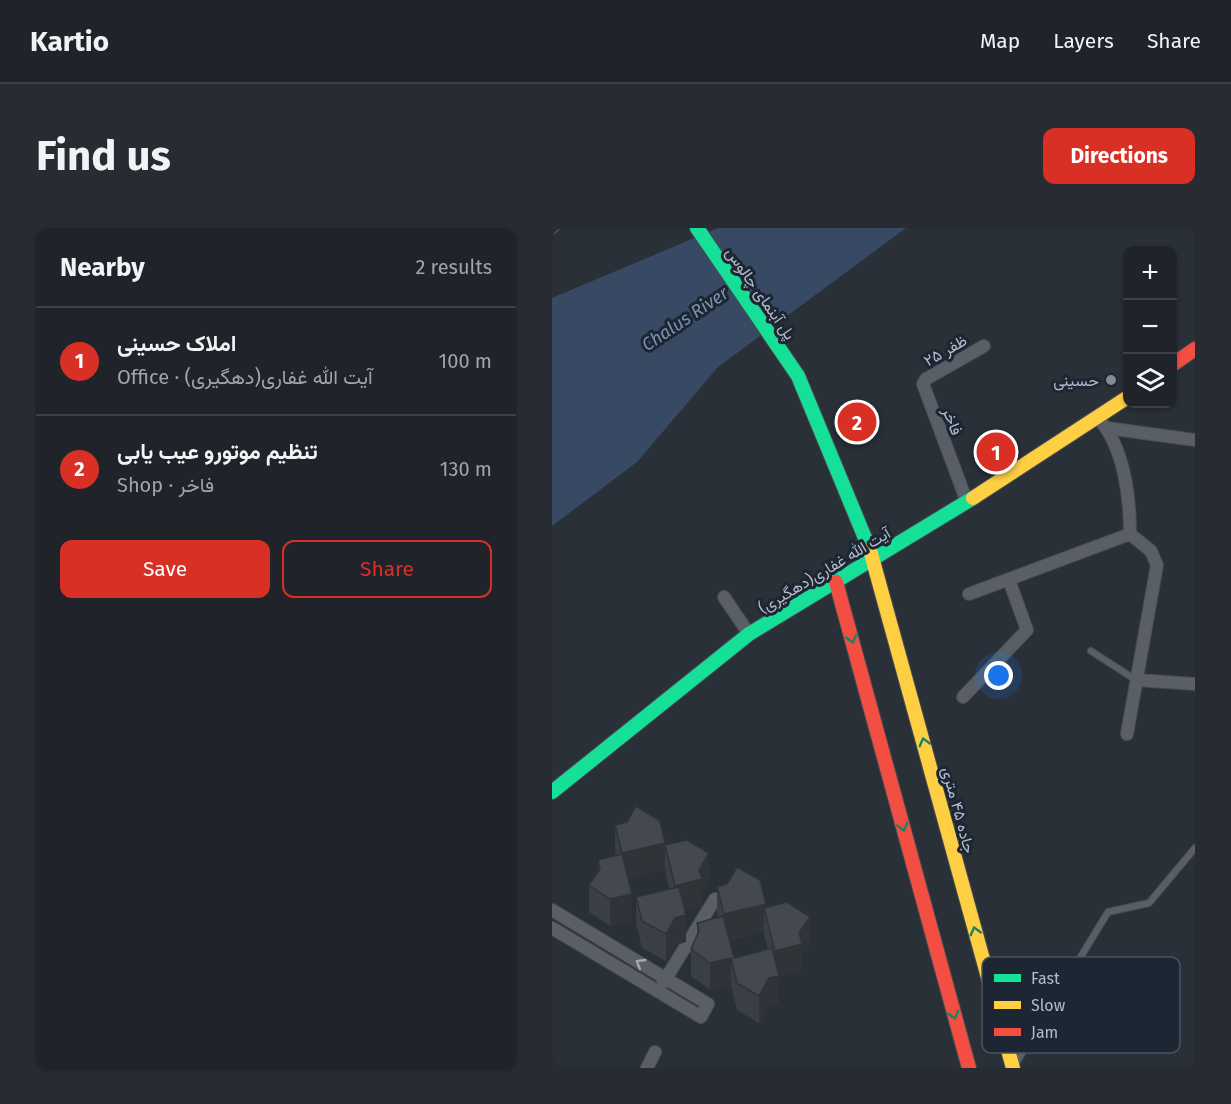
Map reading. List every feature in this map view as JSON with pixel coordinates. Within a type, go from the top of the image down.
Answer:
[{"type":"street","name":"پل آبنمای چالوس","points":[[697,228],[798,376],[874,560]]},
{"type":"street","name":"ظفر ۲۵","points":[[923,384],[926,379],[984,346]]},
{"type":"street","points":[[1177,362],[1195,349]]},
{"type":"street","name":"فاخر","points":[[923,384],[967,502]]},
{"type":"street","name":"آیت الله غفاری(دهگیری)","points":[[552,792],[749,634],[1102,423],[1123,402]]},
{"type":"street","points":[[1102,423],[1195,440]]},
{"type":"street","points":[[1102,423],[1123,472],[1130,510],[1130,534]]},
{"type":"street","points":[[969,594],[1130,534]]},
{"type":"street","points":[[1127,734],[1157,565],[1151,550],[1130,534]]},
{"type":"street","name":"جاده ۴۵ متری","points":[[874,560],[983,957]]},
{"type":"street","points":[[963,697],[1027,630],[1009,580]]},
{"type":"street","points":[[836,582],[969,1068]]},
{"type":"street","points":[[724,597],[749,634]]},
{"type":"street","points":[[1137,680],[1195,684]]},
{"type":"street","points":[[658,992],[715,899]]},
{"type":"street","points":[[552,910],[708,1004],[700,1017],[552,928]]},
{"type":"street","points":[[647,1068],[655,1052]]},
{"type":"street","name":"جاده ۴۵ متری","points":[[1009,1053],[1013,1068]]},
{"type":"lane","points":[[552,231],[556,228]]},
{"type":"lane","points":[[1091,651],[1137,680]]},
{"type":"lane","points":[[1081,957],[1108,912],[1149,903],[1195,848]]},
{"type":"lane","points":[[1013,1068],[1022,1053]]},
{"type":"water","name":"Chalus River","points":[[718,228],[906,228],[718,367],[637,462],[552,526],[552,298]]},
{"type":"building","points":[[636,806],[660,821],[665,843],[622,853],[615,825],[627,822]]},
{"type":"building","points":[[687,840],[709,853],[699,870],[702,879],[675,886],[665,845]]},
{"type":"building","points":[[622,854],[632,894],[610,899],[589,885],[600,869],[598,860]]},
{"type":"building","points":[[737,867],[760,880],[766,904],[724,914],[717,887],[727,884]]},
{"type":"building","points":[[679,887],[686,915],[675,918],[666,934],[642,921],[636,897]]},
{"type":"building","points":[[787,902],[810,917],[799,933],[802,944],[775,951],[764,908]]},
{"type":"building","points":[[723,916],[734,958],[772,948],[779,976],[769,978],[759,996],[737,983],[731,958],[710,963],[691,949],[699,931],[697,923]]},
{"type":"traffic: fast","points":[[697,228],[798,376],[870,550]]},
{"type":"traffic: fast","points":[[552,792],[749,634],[973,498]]},
{"type":"traffic: slow","points":[[973,498],[1123,400]]},
{"type":"traffic: slow","points":[[870,550],[982,957]]},
{"type":"traffic: slow","points":[[1009,1053],[1013,1068]]},
{"type":"traffic: jam","points":[[1177,362],[1195,349]]},
{"type":"traffic: jam","points":[[836,582],[969,1068]]},
{"type":"place","name":"حسینی","points":[[1111,380]]},
{"type":"place","name":"تنظیم موتورو عیب یابی","points":[[857,422]]},
{"type":"place","name":"املاک حسینی","points":[[996,452]]}]
